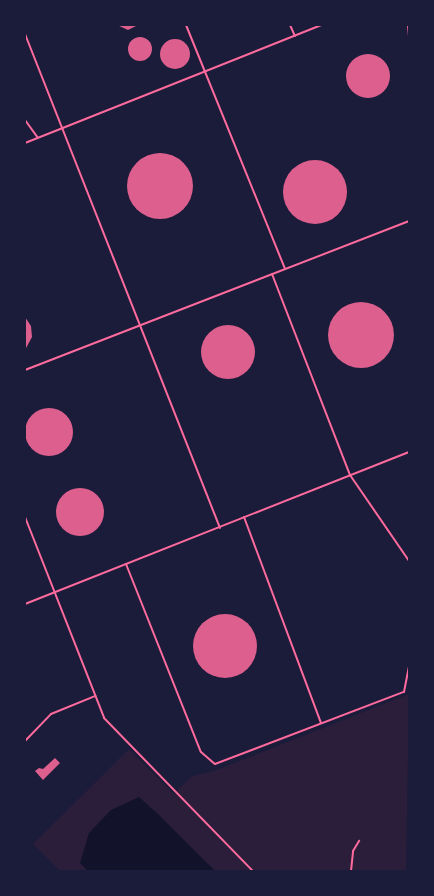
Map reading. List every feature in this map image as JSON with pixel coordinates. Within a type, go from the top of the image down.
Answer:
[{"type":"lane","points":[[186,25],[286,269]]},
{"type":"lane","points":[[290,25],[295,36]]},
{"type":"lane","points":[[25,143],[321,25]]},
{"type":"lane","points":[[408,25],[409,37]]},
{"type":"lane","points":[[25,34],[220,528]]},
{"type":"lane","points":[[25,120],[38,138]]},
{"type":"lane","points":[[25,370],[409,221]]},
{"type":"lane","points":[[272,274],[350,475],[409,561]]},
{"type":"lane","points":[[25,604],[409,452]]},
{"type":"lane","points":[[244,516],[321,723]]},
{"type":"lane","points":[[25,517],[104,718],[253,871]]},
{"type":"lane","points":[[126,564],[201,752],[215,764],[404,692],[409,667]]},
{"type":"lane","points":[[25,741],[51,714],[96,696]]},
{"type":"lane","points":[[350,871],[353,852],[359,841]]},
{"type":"shaded area","points":[[409,694],[406,871],[215,871],[159,815],[80,863],[88,871],[60,871],[33,844],[129,749],[174,794],[192,776],[214,771]]},
{"type":"shaded area","points":[[139,797],[215,871],[88,871],[80,863],[89,833],[111,810]]},
{"type":"building","points":[[117,25],[138,25],[128,30]]},
{"type":"building","points":[[135,37],[145,37],[152,44],[152,54],[145,61],[135,61],[128,54],[128,44]]},
{"type":"building","points":[[175,39],[186,43],[190,54],[186,65],[175,69],[164,65],[160,54],[164,43]]},
{"type":"building","points":[[368,54],[380,58],[386,64],[390,76],[386,88],[380,94],[368,98],[356,94],[350,88],[346,76],[350,64],[356,58]]},
{"type":"building","points":[[160,153],[173,156],[183,163],[190,173],[193,186],[190,199],[183,209],[173,216],[160,219],[147,216],[137,209],[130,199],[127,186],[130,173],[137,163],[147,156]]},
{"type":"building","points":[[315,160],[327,163],[338,169],[344,180],[347,192],[344,204],[338,215],[327,221],[315,224],[303,221],[292,215],[286,204],[283,192],[286,180],[292,169],[303,163]]},
{"type":"building","points":[[361,302],[374,305],[384,312],[391,322],[394,335],[391,348],[384,358],[374,365],[361,368],[348,365],[338,358],[331,348],[328,335],[331,322],[338,312],[348,305]]},
{"type":"building","points":[[25,317],[31,326],[32,337],[25,350]]},
{"type":"building","points":[[223,325],[233,325],[243,329],[251,337],[255,352],[251,367],[243,375],[233,379],[223,379],[213,375],[205,367],[201,357],[201,347],[205,337],[213,329]]},
{"type":"building","points":[[49,408],[58,410],[66,415],[71,423],[73,432],[71,441],[66,449],[58,454],[49,456],[40,454],[32,449],[27,441],[25,432],[27,423],[32,415],[40,410]]},
{"type":"building","points":[[75,488],[85,488],[97,495],[104,507],[104,517],[97,529],[85,536],[75,536],[67,532],[60,525],[56,517],[56,507],[60,499],[67,492]]},
{"type":"building","points":[[225,614],[243,620],[251,628],[257,646],[251,664],[243,672],[225,678],[207,672],[199,664],[193,646],[199,628],[207,620]]},
{"type":"building","points":[[55,758],[60,763],[43,780],[35,771],[39,768],[43,769]]}]
